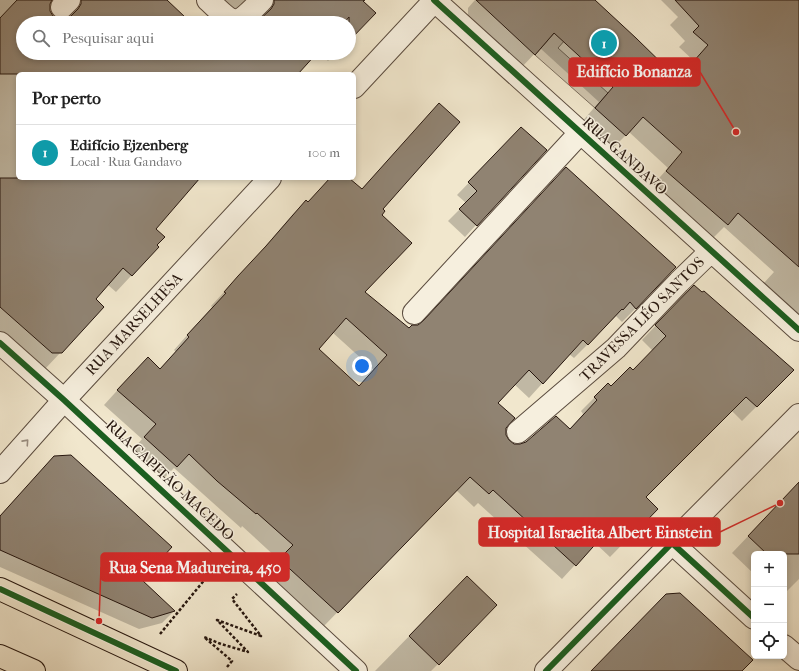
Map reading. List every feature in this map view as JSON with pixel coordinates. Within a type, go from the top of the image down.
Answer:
[{"type":"main road","points":[[0,588],[176,671]]},
{"type":"main road","points":[[0,656],[34,671]]},
{"type":"street","points":[[208,0],[225,16]]},
{"type":"street","points":[[246,16],[262,0]]},
{"type":"street","points":[[356,85],[434,0]]},
{"type":"street","name":"RUA GANDAVO","points":[[434,0],[799,330]]},
{"type":"street","points":[[414,313],[580,133]]},
{"type":"street","name":"RUA MARSELHESA","points":[[0,472],[64,400],[268,180]]},
{"type":"street","name":"TRAVESSA LÉO SANTOS","points":[[518,432],[616,348],[710,251]]},
{"type":"street","name":"RUA CAPITÃO MACEDO","points":[[0,343],[64,400],[356,671]]},
{"type":"street","points":[[546,671],[799,415]]},
{"type":"street","points":[[672,543],[751,615]]},
{"type":"street","points":[[787,649],[799,660]]},
{"type":"path","points":[[160,634],[212,571]]},
{"type":"path","points":[[227,666],[232,661],[204,637],[248,652],[217,620],[260,636],[232,599],[237,594]]},
{"type":"shaded area","points":[[577,7],[586,16],[558,48],[608,93],[595,108],[535,55]]},
{"type":"building","points":[[17,0],[52,0],[50,4],[50,11],[53,16],[16,16],[16,60],[311,60],[300,72],[16,72],[16,74],[0,74],[0,18]]},
{"type":"building","points":[[81,0],[167,0],[184,16],[71,16],[78,9],[81,4]]},
{"type":"building","points":[[274,0],[365,0],[363,1],[376,13],[356,34],[356,16],[264,16],[274,4]]},
{"type":"building","points":[[476,0],[595,0],[678,79],[708,45],[693,32],[699,26],[675,0],[799,0],[799,267],[738,213],[728,225],[666,171],[682,152],[643,117],[626,136],[595,108],[613,87],[554,33],[535,55]]},
{"type":"building","points":[[439,103],[460,122],[383,209],[385,211],[382,215],[412,243],[365,292],[409,328],[412,325],[418,325],[423,321],[566,167],[676,267],[636,309],[630,302],[588,345],[583,340],[543,384],[529,370],[498,403],[515,418],[506,428],[506,435],[514,444],[526,442],[556,416],[570,429],[597,400],[594,397],[608,383],[611,386],[630,367],[633,370],[666,336],[655,325],[694,285],[702,292],[704,291],[794,370],[757,407],[746,397],[646,497],[658,509],[625,543],[609,529],[576,566],[493,490],[489,494],[470,477],[338,613],[279,559],[293,545],[257,513],[256,514],[217,481],[189,454],[177,467],[144,437],[156,424],[117,390],[148,357],[160,369],[189,337],[187,335],[226,293],[224,292],[238,276],[306,200],[308,202],[328,180],[351,180],[362,189]],"holes":[[[346,318],[387,355],[359,386],[319,349]]]},
{"type":"building","points":[[521,127],[547,150],[477,226],[459,209],[477,191],[468,182]]},
{"type":"building","points":[[0,178],[16,178],[16,180],[198,180],[156,229],[165,237],[157,245],[159,247],[132,276],[123,268],[96,299],[104,307],[62,353],[52,353],[0,307]]},
{"type":"building","points":[[71,455],[172,547],[142,580],[175,611],[152,618],[0,550],[0,516],[54,456]]},
{"type":"building","points":[[799,482],[799,554],[787,554],[787,551],[764,551],[748,536]]},
{"type":"building","points":[[467,576],[497,605],[439,665],[409,636]]},
{"type":"building","points":[[680,593],[753,660],[742,671],[591,671],[666,594]]},
{"type":"cycle path","points":[[434,0],[799,330]]},
{"type":"cycle path","points":[[0,343],[64,400],[356,671]]},
{"type":"cycle path","points":[[546,671],[672,543],[751,615]]},
{"type":"cycle path","points":[[0,589],[176,671]]},
{"type":"place","name":"Edifício Ejzenberg","points":[[604,43]]},
{"type":"place","name":"Edifício Bonanza","points":[[736,132]]},
{"type":"place","name":"Hospital Israelita Albert Einstein","points":[[780,503]]},
{"type":"place","name":"Rua Sena Madureira, 450","points":[[99,621]]}]
